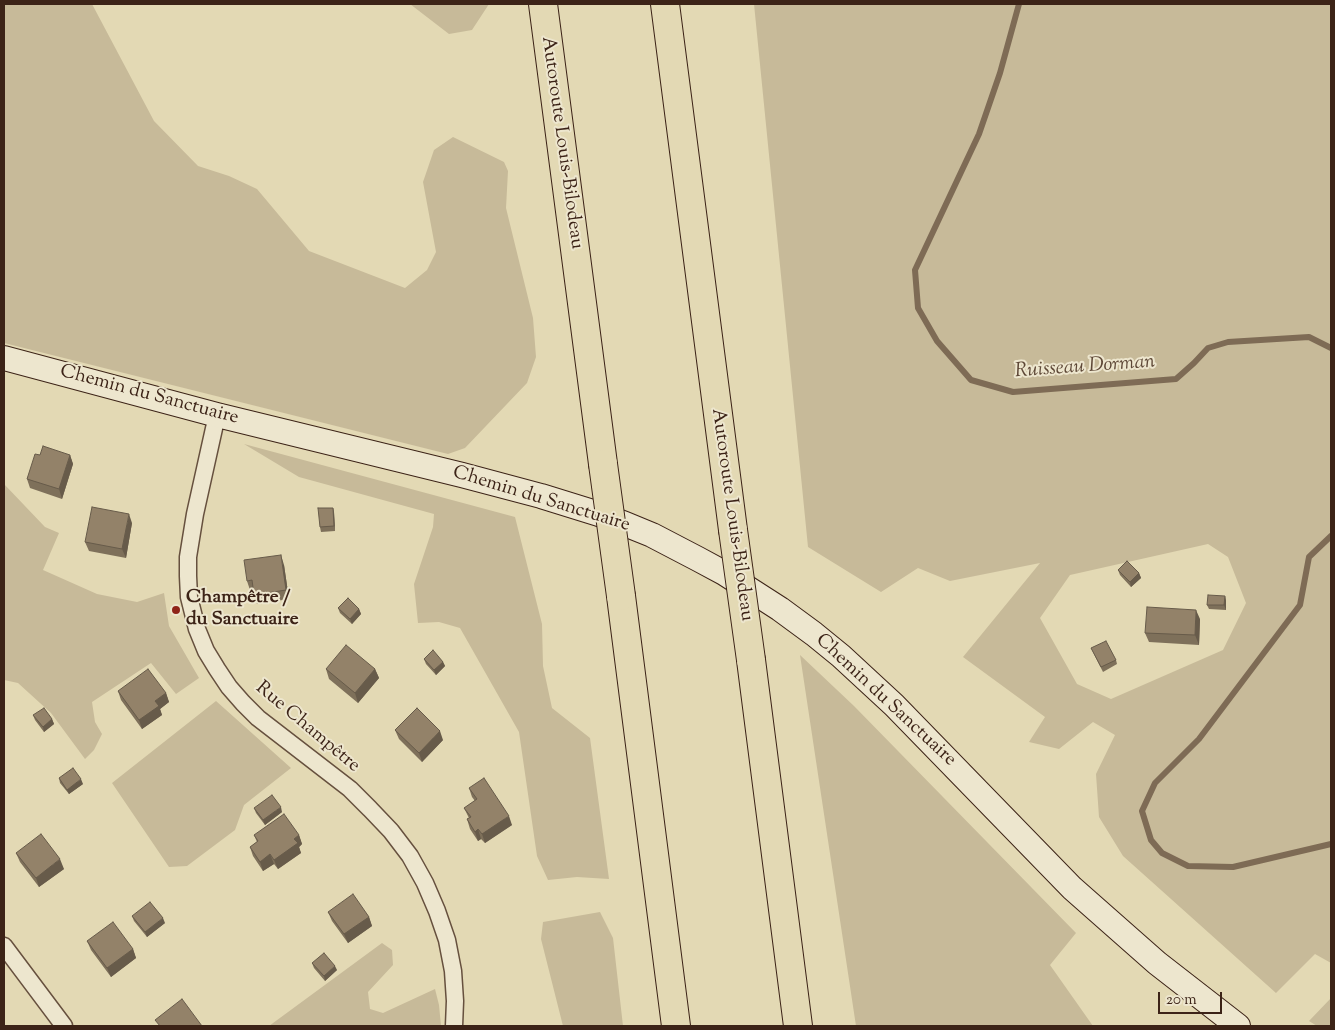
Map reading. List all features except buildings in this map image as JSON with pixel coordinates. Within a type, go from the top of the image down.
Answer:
[{"type":"highway","name":"Autoroute Louis-Bilodeau","points":[[543,4],[676,1026]]},
{"type":"highway","name":"Autoroute Louis-Bilodeau","points":[[664,4],[798,1026]]},
{"type":"street","name":"Chemin du Sanctuaire","points":[[4,358],[217,415],[452,472],[558,501],[652,535],[724,573],[792,617],[861,673],[900,710],[1072,888],[1158,963],[1238,1026]]},
{"type":"street","name":"Rue Champêtre","points":[[217,415],[195,514],[188,556],[189,597],[197,629],[216,669],[243,703],[258,718],[350,789],[391,831],[410,856],[438,911],[447,940],[453,971],[454,1026]]},
{"type":"street","points":[[4,946],[64,1026]]},
{"type":"shaded area","points":[[4,4],[92,4],[154,121],[198,166],[229,176],[257,189],[309,251],[405,288],[427,270],[436,252],[423,182],[434,150],[453,137],[504,162],[508,171],[506,208],[533,318],[536,357],[527,383],[465,448],[448,454],[4,343]]},
{"type":"shaded area","points":[[410,4],[489,4],[472,30],[449,34]]},
{"type":"shaded area","points":[[754,4],[1331,4],[1331,963],[1315,954],[1276,993],[1123,856],[1099,817],[1096,774],[1115,735],[1093,722],[1059,749],[1029,742],[1045,717],[963,657],[1040,563],[950,581],[918,568],[881,592],[808,547]],"holes":[[[1208,544],[1228,557],[1246,603],[1223,650],[1111,699],[1077,684],[1040,618],[1070,575]]]},
{"type":"shaded area","points":[[244,444],[515,517],[542,624],[543,666],[552,708],[590,738],[609,879],[577,877],[548,880],[537,856],[519,732],[460,628],[439,622],[418,623],[414,584],[433,527],[434,514],[299,477]]},
{"type":"shaded area","points":[[4,484],[45,527],[59,533],[43,570],[97,594],[137,602],[164,593],[169,626],[199,678],[176,694],[151,663],[92,702],[95,722],[102,734],[94,750],[85,759],[51,713],[18,683],[4,680]]},
{"type":"shaded area","points":[[800,655],[854,706],[1076,933],[1050,965],[1093,1026],[856,1026]]},
{"type":"shaded area","points":[[216,701],[291,768],[244,805],[235,830],[187,866],[169,867],[112,783]]},
{"type":"shaded area","points":[[600,912],[613,938],[623,1026],[563,1026],[541,939],[543,922]]},
{"type":"shaded area","points":[[382,943],[392,950],[393,965],[368,992],[370,1009],[383,1013],[435,989],[441,1026],[269,1026]]},
{"type":"shaded area","points":[[1331,998],[1331,1026],[1317,1026],[1309,1021]]},
{"type":"waterway","name":"Ruisseau Dorman","points":[[1019,4],[1000,73],[979,134],[915,270],[918,308],[937,341],[971,380],[1013,392],[1176,379],[1208,348],[1228,342],[1309,337],[1331,348]]},
{"type":"waterway","name":"Ruisseau Dorman","points":[[1331,536],[1309,557],[1300,605],[1199,739],[1155,783],[1142,811],[1151,840],[1162,853],[1188,866],[1233,867],[1331,844]]},
{"type":"place","name":"Champêtre / du Sanctuaire","points":[[176,610]]}]
